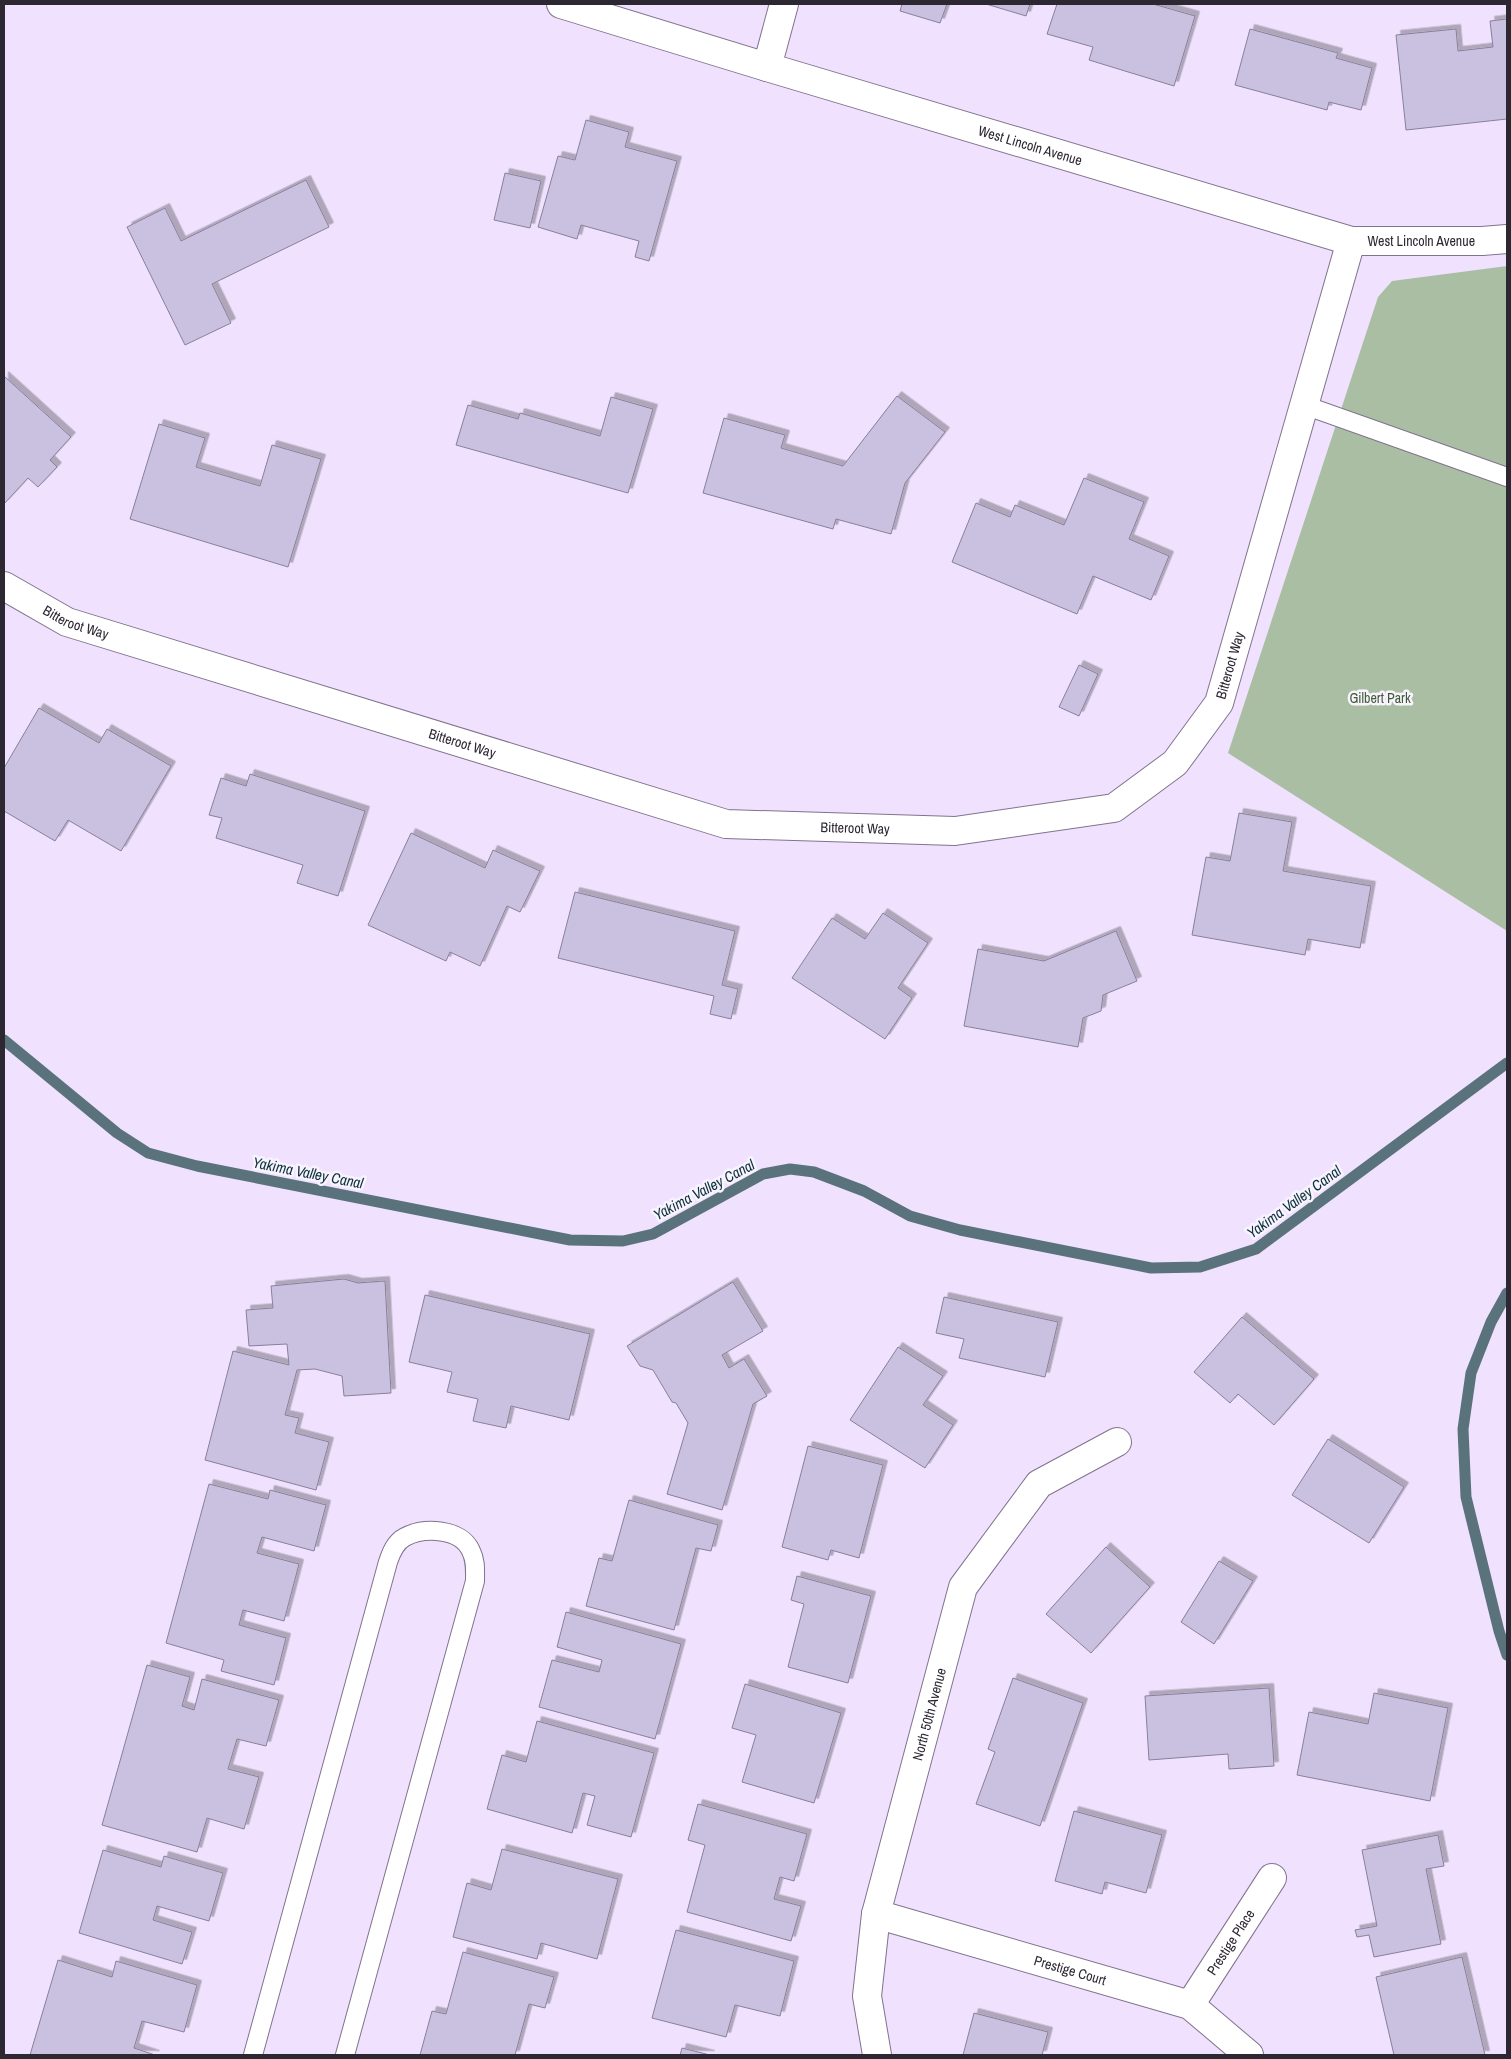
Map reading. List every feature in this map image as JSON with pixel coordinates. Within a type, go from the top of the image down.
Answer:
[{"type":"street","name":"West Lincoln Avenue","points":[[561,4],[1351,241],[1482,241],[1507,239]]},
{"type":"street","points":[[767,67],[784,4]]},
{"type":"street","name":"Bitteroot Way","points":[[4,586],[67,622],[726,824],[955,831],[1114,808],[1175,763],[1219,703],[1351,241]]},
{"type":"street","name":"North 50th Avenue","points":[[876,2055],[867,1996],[876,1914],[963,1587],[1039,1484],[1117,1442]]},
{"type":"street","name":"Prestige Place","points":[[1190,2005],[1272,1878]]},
{"type":"street","name":"Prestige Court","points":[[876,1914],[1190,2005],[1249,2055]]},
{"type":"lane","points":[[1304,405],[1507,477]]},
{"type":"lane","points":[[253,2055],[393,1548],[404,1538],[421,1532],[444,1532],[460,1538],[470,1549],[475,1563],[474,1581],[345,2055]]},
{"type":"green space","name":"Gilbert Park","points":[[1507,266],[1507,931],[1228,753],[1378,297],[1392,281]]},
{"type":"building","points":[[902,4],[947,4],[940,23],[900,11]]},
{"type":"building","points":[[986,4],[1030,4],[1026,16]]},
{"type":"building","points":[[1057,4],[1153,4],[1195,16],[1174,86],[1089,60],[1093,47],[1047,34]]},
{"type":"building","points":[[1507,19],[1507,119],[1406,130],[1396,35],[1456,29],[1458,51],[1493,47],[1490,21]]},
{"type":"building","points":[[1250,29],[1338,53],[1336,58],[1372,68],[1361,110],[1329,102],[1327,110],[1235,85]]},
{"type":"building","points":[[586,120],[629,132],[625,147],[677,161],[649,261],[635,257],[639,241],[581,225],[577,239],[538,227],[558,156],[575,160]]},
{"type":"building","points":[[505,173],[541,181],[530,228],[494,220]]},
{"type":"building","points":[[306,180],[329,227],[212,284],[231,323],[185,345],[127,227],[165,208],[181,241]]},
{"type":"building","points":[[4,376],[71,437],[50,460],[57,467],[38,487],[28,478],[4,504]]},
{"type":"building","points":[[897,396],[945,432],[905,483],[891,534],[836,519],[833,529],[703,493],[724,418],[785,435],[781,448],[843,466]]},
{"type":"building","points":[[611,397],[653,409],[628,493],[456,445],[468,405],[518,419],[520,413],[600,436]]},
{"type":"building","points":[[159,424],[205,438],[196,467],[260,486],[272,445],[321,459],[288,567],[130,519]]},
{"type":"building","points":[[1084,478],[1144,502],[1129,539],[1169,556],[1151,600],[1093,576],[1077,614],[952,562],[976,503],[1010,517],[1015,505],[1064,525]]},
{"type":"building","points":[[1079,665],[1098,674],[1079,716],[1059,707]]},
{"type":"building","points":[[39,708],[99,743],[107,729],[171,766],[121,851],[68,820],[55,841],[4,811],[4,768]]},
{"type":"building","points":[[250,774],[365,811],[338,896],[297,883],[303,865],[216,838],[222,818],[209,815],[221,778],[246,786]]},
{"type":"building","points":[[1239,813],[1292,822],[1283,871],[1371,886],[1360,948],[1308,939],[1305,955],[1192,935],[1206,857],[1230,861]]},
{"type":"building","points":[[411,833],[485,868],[493,850],[540,871],[520,912],[507,906],[480,966],[450,952],[446,961],[368,925]]},
{"type":"building","points":[[575,892],[735,931],[722,985],[738,989],[731,1019],[710,1014],[714,996],[558,958]]},
{"type":"building","points":[[883,913],[928,943],[898,988],[912,998],[885,1039],[792,978],[832,918],[865,939]]},
{"type":"building","points":[[1116,931],[1137,981],[1103,995],[1101,1011],[1083,1018],[1078,1047],[964,1026],[978,949],[1044,961]]},
{"type":"building","points":[[344,1279],[358,1283],[385,1281],[391,1393],[344,1396],[342,1376],[315,1369],[297,1370],[285,1415],[299,1418],[295,1433],[329,1442],[316,1490],[205,1460],[233,1351],[289,1365],[287,1344],[249,1346],[246,1310],[273,1308],[271,1286]]},
{"type":"building","points":[[733,1282],[763,1331],[722,1355],[729,1368],[744,1359],[767,1396],[753,1404],[722,1510],[667,1494],[688,1423],[676,1403],[672,1402],[653,1370],[640,1366],[627,1346]]},
{"type":"building","points":[[425,1295],[590,1334],[569,1420],[511,1406],[506,1428],[473,1421],[478,1399],[447,1392],[452,1372],[409,1362]]},
{"type":"building","points":[[944,1297],[1058,1322],[1045,1377],[959,1358],[964,1339],[936,1333]]},
{"type":"building","points":[[1242,1317],[1314,1379],[1274,1425],[1238,1394],[1230,1403],[1194,1372]]},
{"type":"building","points":[[898,1347],[943,1376],[923,1405],[953,1425],[925,1468],[850,1420]]},
{"type":"building","points":[[1328,1439],[1404,1487],[1369,1543],[1292,1495]]},
{"type":"building","points":[[808,1446],[883,1465],[859,1558],[831,1550],[828,1560],[782,1547]]},
{"type":"building","points":[[209,1484],[268,1499],[270,1490],[326,1505],[314,1551],[262,1537],[257,1553],[299,1564],[284,1621],[243,1610],[239,1625],[286,1638],[274,1685],[221,1671],[224,1660],[166,1643]]},
{"type":"building","points":[[629,1500],[718,1525],[711,1551],[696,1548],[674,1630],[586,1606],[599,1558],[612,1561]]},
{"type":"building","points":[[1106,1547],[1150,1587],[1091,1653],[1046,1614]]},
{"type":"building","points":[[1219,1561],[1253,1581],[1214,1644],[1181,1622]]},
{"type":"building","points":[[797,1576],[871,1596],[848,1683],[788,1667],[804,1604],[791,1600]]},
{"type":"building","points":[[566,1612],[681,1644],[655,1739],[539,1707],[552,1660],[599,1672],[602,1660],[557,1647]]},
{"type":"building","points":[[147,1665],[190,1677],[182,1706],[194,1710],[202,1679],[279,1700],[266,1746],[237,1739],[228,1769],[259,1777],[244,1829],[207,1818],[197,1852],[102,1825]]},
{"type":"building","points":[[1013,1678],[1083,1703],[1040,1826],[976,1804],[995,1752],[988,1749]]},
{"type":"building","points":[[745,1684],[841,1713],[814,1803],[742,1782],[756,1735],[732,1728]]},
{"type":"building","points":[[1269,1688],[1274,1766],[1229,1769],[1228,1754],[1149,1760],[1145,1696]]},
{"type":"building","points":[[1374,1693],[1448,1708],[1430,1801],[1297,1775],[1309,1712],[1368,1724]]},
{"type":"building","points":[[537,1721],[654,1753],[631,1837],[587,1825],[595,1796],[583,1793],[572,1833],[487,1809],[502,1755],[526,1762]]},
{"type":"building","points":[[698,1804],[807,1834],[794,1881],[780,1877],[774,1899],[801,1906],[791,1941],[687,1912],[705,1845],[688,1840]]},
{"type":"building","points":[[1074,1811],[1162,1835],[1146,1893],[1105,1882],[1102,1894],[1055,1881]]},
{"type":"building","points":[[1438,1835],[1444,1866],[1426,1869],[1441,1944],[1374,1957],[1369,1935],[1357,1937],[1355,1930],[1377,1926],[1362,1850]]},
{"type":"building","points":[[502,1849],[618,1879],[597,1959],[541,1943],[537,1959],[453,1937],[467,1883],[491,1890]]},
{"type":"building","points":[[103,1850],[161,1867],[164,1856],[223,1873],[209,1921],[157,1906],[153,1920],[192,1932],[182,1964],[79,1933]]},
{"type":"building","points":[[676,1930],[794,1961],[780,2016],[735,2005],[726,2037],[652,2018]]},
{"type":"building","points":[[463,1952],[554,1977],[545,2008],[529,2004],[515,2055],[420,2055],[432,2011],[446,2014]]},
{"type":"building","points":[[1462,1957],[1485,2055],[1394,2055],[1376,1977]]},
{"type":"building","points":[[58,1960],[112,1977],[116,1961],[197,1985],[184,2032],[142,2021],[134,2048],[155,2055],[30,2055]]},
{"type":"building","points":[[974,2013],[1048,2032],[1042,2055],[963,2055]]},
{"type":"building","points":[[682,2048],[710,2055],[680,2055]]},
{"type":"waterway","name":"Yakima Valley Canal","points":[[4,1040],[117,1133],[148,1153],[197,1166],[570,1240],[623,1241],[653,1234],[763,1174],[790,1169],[814,1172],[864,1191],[910,1216],[960,1230],[1151,1268],[1200,1267],[1256,1249],[1507,1063]]},
{"type":"waterway","name":"Yakima Valley Canal","points":[[1507,1293],[1491,1322],[1471,1373],[1463,1429],[1466,1497],[1499,1631],[1507,1655]]}]
